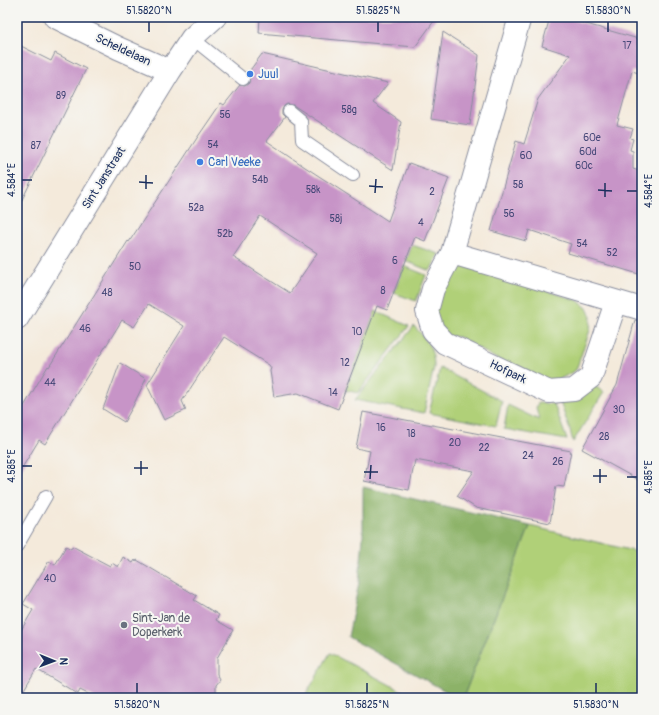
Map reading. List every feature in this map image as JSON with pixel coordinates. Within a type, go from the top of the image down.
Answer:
[{"type":"street","name":"Scheldelaan","points":[[56,17],[122,50],[170,71]]},
{"type":"street","name":"Sint Janstraat","points":[[17,319],[23,296],[170,71],[192,38],[215,17]]},
{"type":"street","name":"Hofpark","points":[[520,17],[452,253],[433,289],[427,310],[433,330],[445,343],[549,392],[574,390],[591,377],[616,302]]},
{"type":"street","points":[[452,253],[642,309]]},
{"type":"lane","points":[[192,38],[243,80]]},
{"type":"lane","points":[[289,111],[302,120],[302,140],[353,175]]},
{"type":"lane","points":[[17,546],[46,496]]},
{"type":"green space","points":[[412,245],[439,254],[430,271],[406,261]]},
{"type":"green space","points":[[462,265],[577,300],[587,308],[591,317],[590,330],[576,370],[553,383],[495,358],[459,337],[445,336],[429,307],[449,272]]},
{"type":"green space","points":[[404,266],[426,275],[416,301],[394,293]]},
{"type":"green space","points":[[375,311],[409,326],[358,393],[345,390]]},
{"type":"green space","points":[[414,326],[431,349],[434,360],[434,367],[424,413],[355,400]]},
{"type":"green space","points":[[440,368],[502,401],[496,426],[429,413]]},
{"type":"green space","points":[[591,384],[604,392],[573,442],[560,402],[576,398]]},
{"type":"green space","points":[[538,403],[554,404],[567,440],[504,429],[508,405],[539,420],[536,408]]},
{"type":"green space","points":[[363,487],[530,526],[463,698],[458,698],[348,637],[359,582],[363,538]]},
{"type":"green space","points":[[530,526],[642,553],[642,698],[463,698]]},
{"type":"green space","points":[[330,653],[415,698],[304,698]]},
{"type":"building","points":[[260,17],[437,17],[415,47],[259,33]]},
{"type":"building","points":[[550,17],[562,17],[642,40],[642,74],[632,71],[617,125],[633,129],[630,138],[633,139],[630,150],[633,151],[633,169],[642,172],[642,275],[568,253],[571,244],[529,230],[526,241],[491,231],[516,141],[524,144],[538,99],[570,55],[542,46]]},
{"type":"building","points":[[443,32],[479,55],[470,125],[431,119]]},
{"type":"building","points":[[17,44],[51,61],[55,53],[86,69],[17,210]]},
{"type":"building","points":[[262,54],[388,83],[373,103],[401,122],[393,170],[293,105],[287,104],[284,106],[282,114],[285,117],[267,141],[388,221],[409,163],[449,178],[425,241],[415,237],[387,310],[377,306],[338,409],[298,393],[274,397],[270,371],[271,368],[269,365],[224,337],[182,401],[186,410],[164,420],[147,385],[184,326],[149,304],[134,327],[122,320],[45,444],[39,440],[17,476],[17,418],[48,366],[49,367],[128,241],[129,242],[221,103],[224,105],[240,85],[245,86],[249,83],[250,77],[248,73]],"holes":[[[260,216],[317,253],[290,293],[233,257]]]},
{"type":"building","points":[[635,320],[642,321],[642,482],[582,449],[617,385]]},
{"type":"building","points":[[120,363],[146,379],[124,422],[103,409]]},
{"type":"building","points":[[363,412],[571,451],[564,487],[556,486],[550,523],[476,508],[457,496],[474,471],[415,460],[409,490],[364,481],[370,451],[356,448]]},
{"type":"building","name":"Sint-Jan de Doperkerk","points":[[66,546],[71,549],[72,546],[110,566],[112,563],[118,567],[123,557],[133,563],[137,560],[197,596],[194,600],[219,615],[216,620],[233,630],[217,658],[217,674],[220,680],[216,685],[216,692],[208,698],[96,698],[80,690],[78,694],[36,669],[19,698],[17,698],[17,637],[33,610],[23,604],[49,561],[55,565]]},
{"type":"place","name":"Juul","points":[[250,74]]},
{"type":"place","name":"Carl Veeke","points":[[200,162]]},
{"type":"place","name":"Sint-Jan de Doperkerk","points":[[124,625]]}]
